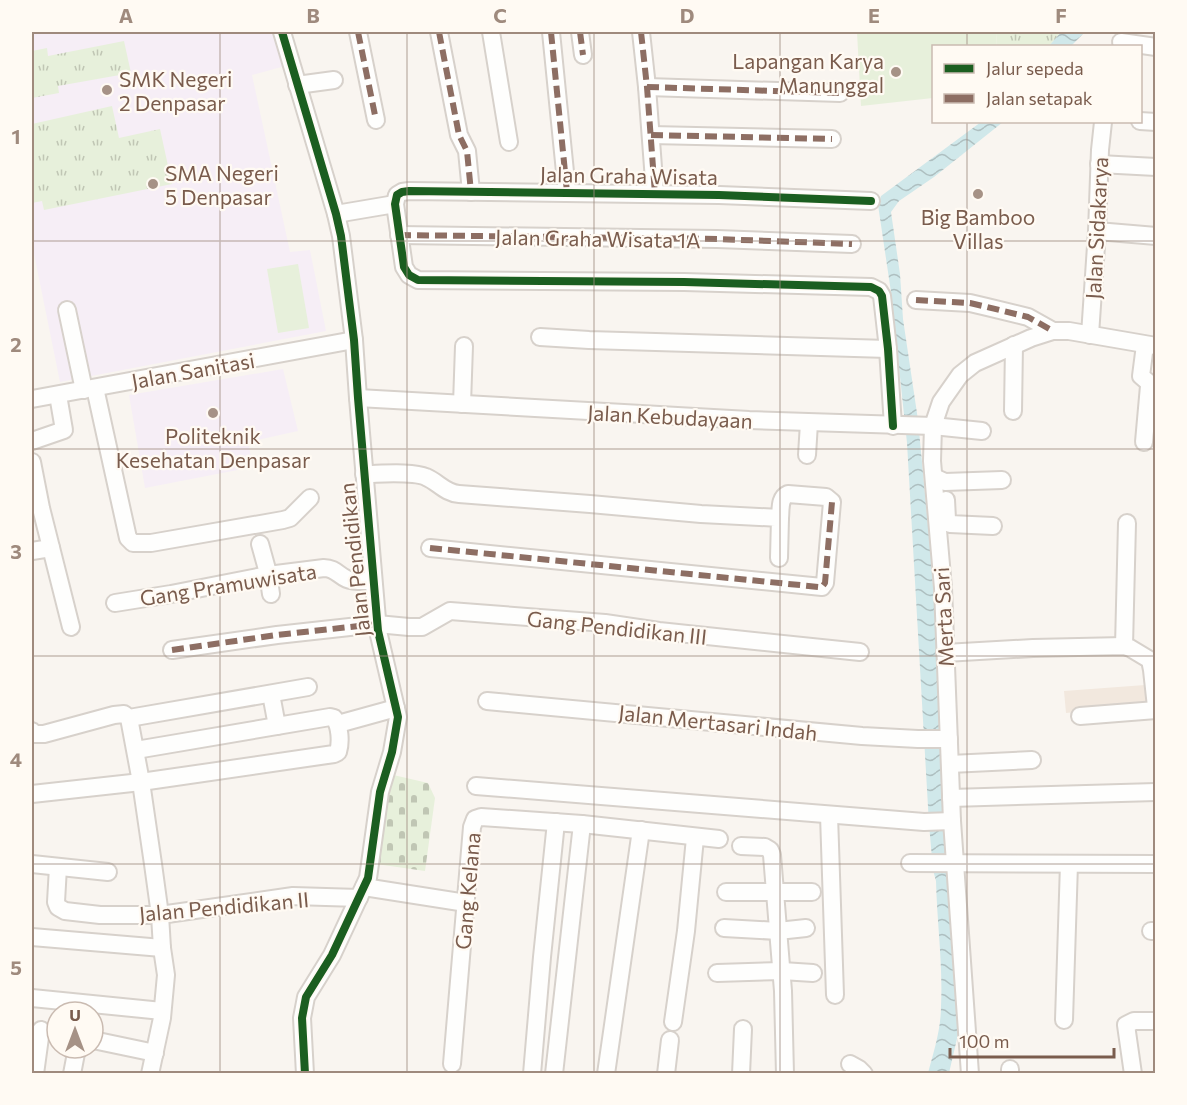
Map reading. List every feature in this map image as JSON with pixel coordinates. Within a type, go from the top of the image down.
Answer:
[{"type":"street","name":"Jalan Pendidikan","points":[[282,32],[341,236],[354,340],[377,624],[398,717],[392,752],[380,792],[368,878],[332,955],[306,997],[303,1018],[305,1074]]},
{"type":"street","points":[[358,32],[376,120]]},
{"type":"street","points":[[439,32],[459,135],[467,151],[471,192]]},
{"type":"street","points":[[490,32],[508,142]]},
{"type":"street","points":[[551,32],[567,192]]},
{"type":"street","points":[[580,32],[583,56]]},
{"type":"street","points":[[641,32],[654,194]]},
{"type":"street","points":[[1122,40],[1155,47]]},
{"type":"street","points":[[297,85],[334,80]]},
{"type":"street","points":[[647,87],[840,93]]},
{"type":"street","name":"Jalan Sidakarya","points":[[1090,335],[1103,123]]},
{"type":"street","points":[[651,135],[832,139]]},
{"type":"street","points":[[1100,164],[1155,167]]},
{"type":"street","name":"Jalan Graha Wisata","points":[[336,214],[395,204],[397,195],[402,192],[567,192],[871,201]]},
{"type":"street","points":[[395,204],[404,267],[409,275],[418,280],[684,282],[871,287],[879,291],[882,296],[896,426]]},
{"type":"street","points":[[1098,231],[1155,236]]},
{"type":"street","name":"Jalan Graha Wisata 1A","points":[[399,235],[797,241],[852,244]]},
{"type":"street","points":[[916,300],[970,303],[1028,317],[1053,331]]},
{"type":"street","points":[[67,310],[128,538],[134,543],[151,543],[284,520],[290,518],[310,498]]},
{"type":"street","name":"Merta Sari","points":[[970,1074],[950,821],[950,764],[947,739],[939,479],[927,426],[960,375],[975,363],[1031,338],[1053,331],[1069,331],[1150,345]]},
{"type":"street","points":[[540,337],[888,349]]},
{"type":"street","name":"Jalan Sanitasi","points":[[32,399],[354,340]]},
{"type":"street","points":[[1013,411],[1014,345]]},
{"type":"street","points":[[1144,442],[1149,386],[1141,376],[1150,345]]},
{"type":"street","points":[[462,404],[464,346]]},
{"type":"street","points":[[32,441],[64,430],[58,395]]},
{"type":"street","name":"Jalan Kebudayaan","points":[[358,398],[809,423],[982,430]]},
{"type":"street","points":[[807,455],[809,423]]},
{"type":"street","points":[[32,462],[36,509],[51,548],[71,627]]},
{"type":"street","points":[[364,474],[418,474],[448,492],[459,494],[701,514],[780,518]]},
{"type":"street","points":[[993,526],[950,524],[939,479],[1002,480]]},
{"type":"street","points":[[430,548],[822,586],[825,583],[832,502],[826,497],[784,495],[781,500],[779,558]]},
{"type":"street","points":[[1124,646],[1127,523]]},
{"type":"street","points":[[260,544],[271,594]]},
{"type":"street","points":[[32,551],[51,548]]},
{"type":"street","name":"Gang Pramuwisata","points":[[115,603],[268,576],[331,568],[345,579],[373,581]]},
{"type":"street","name":"Gang Pendidikan III","points":[[172,650],[377,624],[422,627],[450,611],[457,611],[605,623],[659,631],[860,652]]},
{"type":"street","points":[[945,653],[1124,646],[1150,660],[1155,687],[1155,709],[1080,716]]},
{"type":"street","points":[[129,718],[308,687]]},
{"type":"street","points":[[271,694],[277,726]]},
{"type":"street","name":"Jalan Mertasari Indah","points":[[487,701],[862,736],[947,739]]},
{"type":"street","points":[[338,724],[396,708]]},
{"type":"street","points":[[32,731],[34,734],[44,735],[114,715],[124,714],[129,718],[141,782],[166,975],[150,1074]]},
{"type":"street","points":[[32,794],[141,782],[334,754],[338,752],[339,747],[338,724],[330,717],[136,750]]},
{"type":"street","points":[[950,764],[1032,760]]},
{"type":"street","points":[[476,786],[924,822],[950,821]]},
{"type":"street","points":[[951,798],[1155,792]]},
{"type":"street","points":[[829,814],[835,995]]},
{"type":"street","name":"Gang Kelana","points":[[452,1064],[472,827],[475,819],[481,816],[582,824],[718,839]]},
{"type":"street","points":[[532,1074],[556,822]]},
{"type":"street","points":[[554,1074],[582,824]]},
{"type":"street","points":[[606,1074],[641,830]]},
{"type":"street","points":[[673,1022],[686,931],[695,838]]},
{"type":"street","points":[[741,846],[765,847],[772,855],[782,971],[785,1074]]},
{"type":"street","points":[[910,863],[1155,864]]},
{"type":"street","points":[[32,864],[108,872]]},
{"type":"street","points":[[1064,1020],[1069,864]]},
{"type":"street","name":"Jalan Pendidikan II","points":[[58,867],[56,902],[58,907],[65,911],[100,915],[160,915],[293,896],[362,893],[466,903]]},
{"type":"street","points":[[726,892],[812,892]]},
{"type":"street","points":[[724,928],[778,931],[806,928]]},
{"type":"street","points":[[32,937],[162,948]]},
{"type":"street","points":[[717,973],[782,971],[813,973]]},
{"type":"street","points":[[32,998],[162,1011]]},
{"type":"street","points":[[1133,1074],[1126,1025],[1134,1021],[1155,1021]]},
{"type":"street","points":[[741,1074],[743,1029]]},
{"type":"street","points":[[34,1074],[43,1031]]},
{"type":"street","points":[[666,1074],[670,1040]]},
{"type":"street","points":[[105,1043],[155,1053]]},
{"type":"street","points":[[850,1064],[864,1074]]},
{"type":"shaded area","name":"SMA Negeri 5 Denpasar","points":[[32,32],[275,32],[285,66],[252,75],[290,252],[310,250],[326,331],[60,382],[32,244]]},
{"type":"shaded area","name":"Politeknik Kesehatan Denpasar","points":[[283,369],[298,431],[248,442],[253,467],[145,488],[129,395]]},
{"type":"shaded area","points":[[1145,685],[1147,705],[1066,713],[1064,691]]},
{"type":"green space","name":"Lapangan Karya Manunggal","points":[[857,32],[996,32],[997,45],[932,45],[932,98],[861,106]]},
{"type":"green space","points":[[996,32],[1061,32],[1050,45],[997,45]]},
{"type":"green space","points":[[124,41],[131,73],[58,86],[59,93],[32,98],[32,51],[47,48],[48,56]]},
{"type":"green space","points":[[112,106],[119,138],[160,129],[172,184],[44,210],[42,201],[32,203],[32,124]]},
{"type":"green space","points":[[298,264],[309,328],[278,333],[267,269]]},
{"type":"green space","points":[[389,774],[428,783],[435,798],[425,871],[376,864]]},
{"type":"water","points":[[1061,32],[1085,32],[1072,45],[1050,45]]},
{"type":"water","points":[[980,123],[1002,123],[934,177],[899,201],[891,212],[900,274],[903,319],[918,420],[931,557],[962,1017],[949,1073],[928,1073],[941,1015],[941,959],[936,881],[929,824],[907,443],[891,292],[878,205],[881,196]]},
{"type":"marked path","points":[[358,32],[376,120]]},
{"type":"marked path","points":[[439,32],[459,135],[467,151],[471,192]]},
{"type":"marked path","points":[[551,32],[567,192]]},
{"type":"marked path","points":[[580,32],[583,55]]},
{"type":"marked path","points":[[641,32],[655,194]]},
{"type":"marked path","points":[[647,87],[840,93]]},
{"type":"marked path","points":[[651,135],[832,139]]},
{"type":"marked path","points":[[399,235],[717,239],[852,244]]},
{"type":"marked path","points":[[916,300],[970,303],[1028,317],[1053,331]]},
{"type":"marked path","points":[[430,548],[822,587],[825,583],[832,502]]},
{"type":"marked path","points":[[172,650],[377,624]]},
{"type":"cycle path","points":[[282,32],[341,236],[354,340],[378,631],[398,717],[392,752],[380,792],[368,878],[332,955],[306,997],[302,1018],[305,1074]]},
{"type":"cycle path","points":[[871,201],[719,195],[409,191],[397,195],[395,204],[404,267],[409,275],[418,280],[684,282],[871,287],[879,291],[882,296],[893,426]]},
{"type":"place","name":"Lapangan Karya Manunggal","points":[[896,72]]},
{"type":"place","name":"SMK Negeri 2 Denpasar","points":[[107,90]]},
{"type":"place","name":"SMA Negeri 5 Denpasar","points":[[153,184]]},
{"type":"place","name":"Big Bamboo Villas","points":[[978,194]]},
{"type":"place","name":"Politeknik Kesehatan Denpasar","points":[[213,413]]}]
